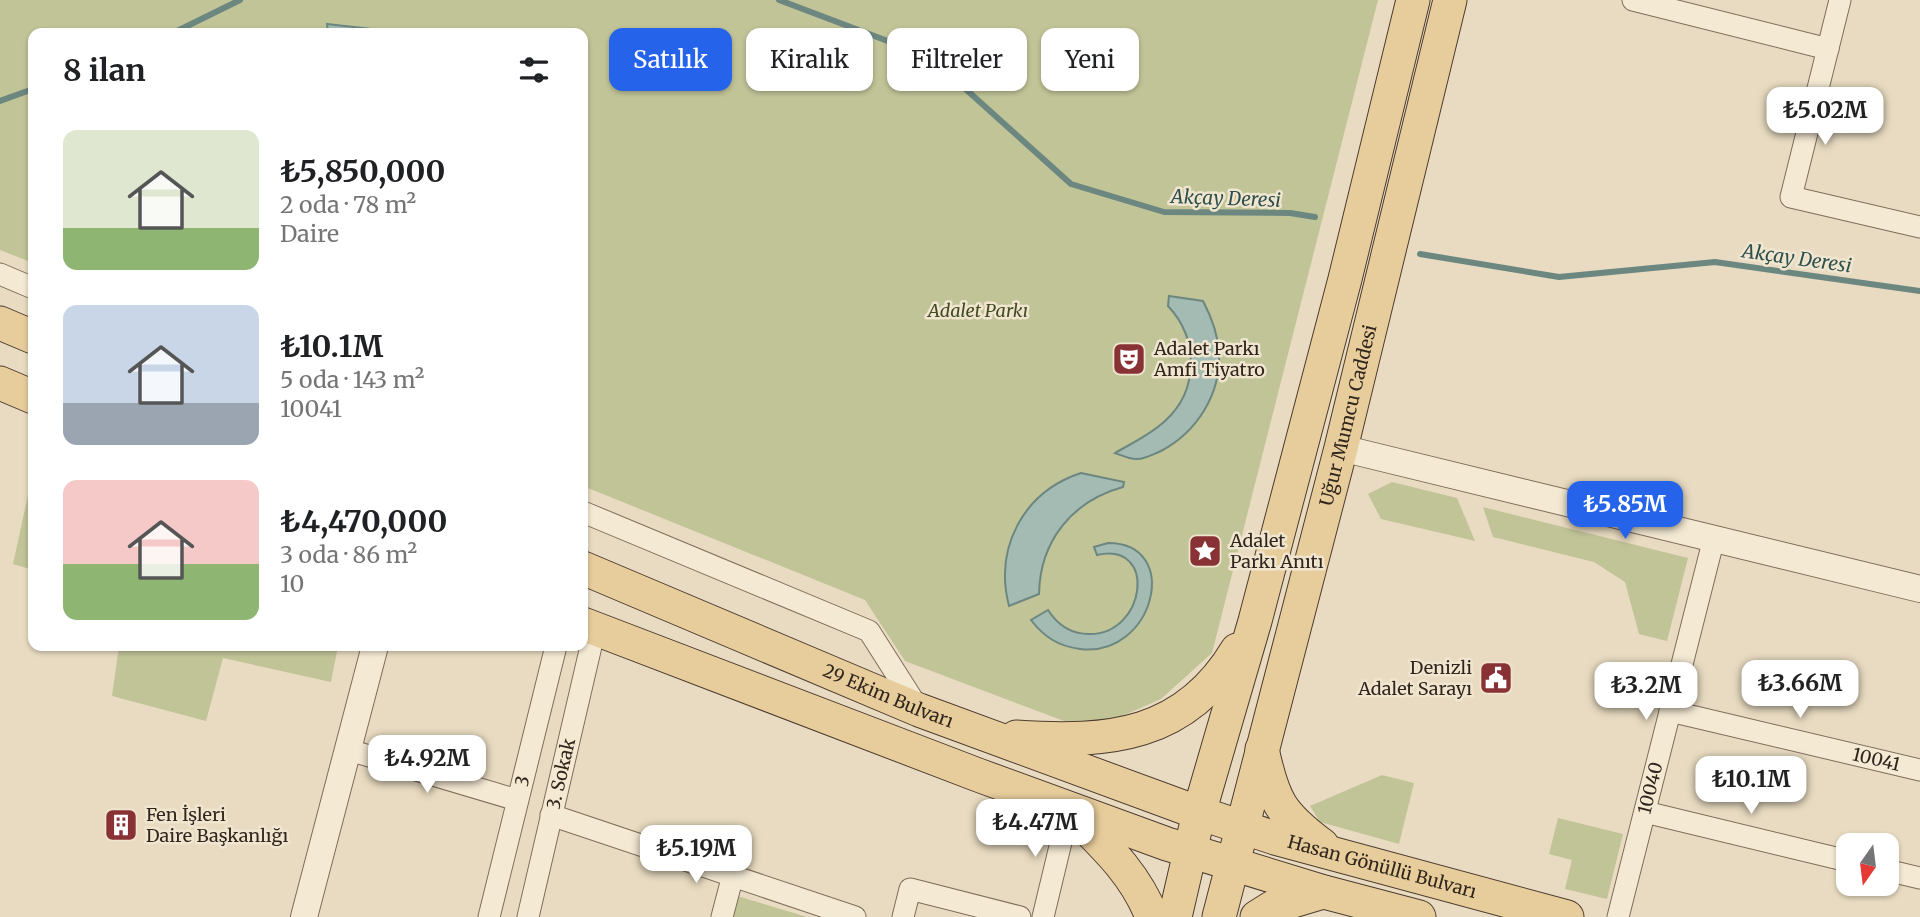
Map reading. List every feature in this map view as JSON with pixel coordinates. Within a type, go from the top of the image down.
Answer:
[{"type":"main road","name":"Uğur Mumcu Caddesi","points":[[1175,917],[1199,813],[1255,621],[1345,279],[1413,0]]},
{"type":"main road","name":"Uğur Mumcu Caddesi","points":[[1219,917],[1341,448],[1450,0]]},
{"type":"main road","points":[[0,323],[28,335]]},
{"type":"main road","points":[[0,383],[28,395]]},
{"type":"main road","name":"29 Ekim Bulvarı","points":[[588,570],[984,736],[1199,813]]},
{"type":"main road","points":[[984,736],[1087,739],[1139,730],[1161,722],[1185,708],[1215,684],[1255,621]]},
{"type":"main road","points":[[589,626],[1069,809],[1231,865],[1419,917]]},
{"type":"main road","points":[[1262,747],[1271,789],[1280,805],[1291,820],[1336,854]]},
{"type":"main road","points":[[1069,809],[1124,865],[1146,900],[1152,917]]},
{"type":"main road","name":"Hasan Gönüllü Bulvarı","points":[[1199,813],[1240,828],[1567,917]]},
{"type":"main road","points":[[1257,917],[1273,907],[1324,892]]},
{"type":"street","points":[[1633,0],[1828,48]]},
{"type":"street","points":[[1840,0],[1791,197],[1920,227]]},
{"type":"street","points":[[0,274],[28,286]]},
{"type":"street","points":[[1341,448],[1920,589]]},
{"type":"street","points":[[588,514],[869,631],[919,710]]},
{"type":"street","name":"10040","points":[[1618,917],[1714,538]]},
{"type":"street","points":[[304,917],[374,651]]},
{"type":"street","name":"3","points":[[489,917],[555,651]]},
{"type":"street","name":"3. Sokak","points":[[528,917],[584,651]]},
{"type":"street","name":"10041","points":[[1670,711],[1920,770]]},
{"type":"street","points":[[349,750],[517,800]]},
{"type":"street","points":[[1043,917],[1069,809]]},
{"type":"street","points":[[1645,812],[1836,858]]},
{"type":"street","points":[[551,814],[856,917]]},
{"type":"street","points":[[1899,873],[1920,878]]},
{"type":"street","points":[[722,917],[733,876]]},
{"type":"street","points":[[903,917],[910,889],[1020,917]]},
{"type":"green space","name":"Adalet Parkı","points":[[0,0],[1378,0],[1212,653],[1161,699],[1113,720],[1064,721],[905,661],[865,600],[588,488],[588,28],[28,28],[28,261],[0,250]]},
{"type":"green space","points":[[1392,482],[1457,498],[1475,541],[1381,519],[1368,494]]},
{"type":"green space","points":[[28,495],[28,568],[13,564]]},
{"type":"green space","points":[[1483,507],[1688,558],[1667,641],[1639,634],[1625,582],[1594,562],[1493,537]]},
{"type":"green space","points":[[118,651],[337,651],[331,682],[223,658],[206,721],[112,696]]},
{"type":"green space","points":[[1382,775],[1414,783],[1399,844],[1320,822],[1310,806]]},
{"type":"green space","points":[[1558,818],[1623,834],[1607,899],[1565,889],[1572,860],[1549,854]]},
{"type":"green space","points":[[734,895],[807,917],[729,917]]},
{"type":"water","points":[[327,24],[362,28],[327,28]]},
{"type":"water","points":[[1169,296],[1203,301],[1217,339],[1219,368],[1216,383],[1204,410],[1186,433],[1161,451],[1142,459],[1131,458],[1115,453],[1165,421],[1176,409],[1189,380],[1190,349],[1178,319],[1168,306]]},
{"type":"water","points":[[1081,473],[1124,482],[1123,487],[1088,502],[1074,513],[1062,526],[1045,557],[1039,594],[1009,606],[1005,584],[1006,563],[1010,543],[1018,525],[1029,508],[1043,494]]},
{"type":"water","points":[[1108,543],[1131,548],[1146,561],[1152,579],[1150,599],[1141,619],[1126,636],[1106,647],[1080,649],[1052,640],[1031,620],[1048,610],[1065,627],[1089,634],[1108,630],[1123,620],[1133,606],[1137,590],[1136,574],[1130,562],[1117,554],[1097,555],[1094,547]]},
{"type":"waterway","name":"Akçay Deresi","points":[[183,28],[240,0]]},
{"type":"waterway","name":"Akçay Deresi","points":[[779,0],[930,57],[1071,184],[1164,212],[1290,213],[1315,217]]},
{"type":"waterway","name":"Akçay Deresi","points":[[0,101],[28,91]]},
{"type":"waterway","name":"Akçay Deresi","points":[[1420,254],[1559,277],[1715,262],[1920,291]]},
{"type":"place","name":"Adalet Parkı Amfi Tiyatro","points":[[1129,359]]},
{"type":"place","name":"Adalet Parkı Anıtı","points":[[1205,551]]},
{"type":"place","name":"Denizli Adalet Sarayı","points":[[1496,678]]},
{"type":"place","name":"Fen İşleri Daire Başkanlığı","points":[[121,825]]}]
